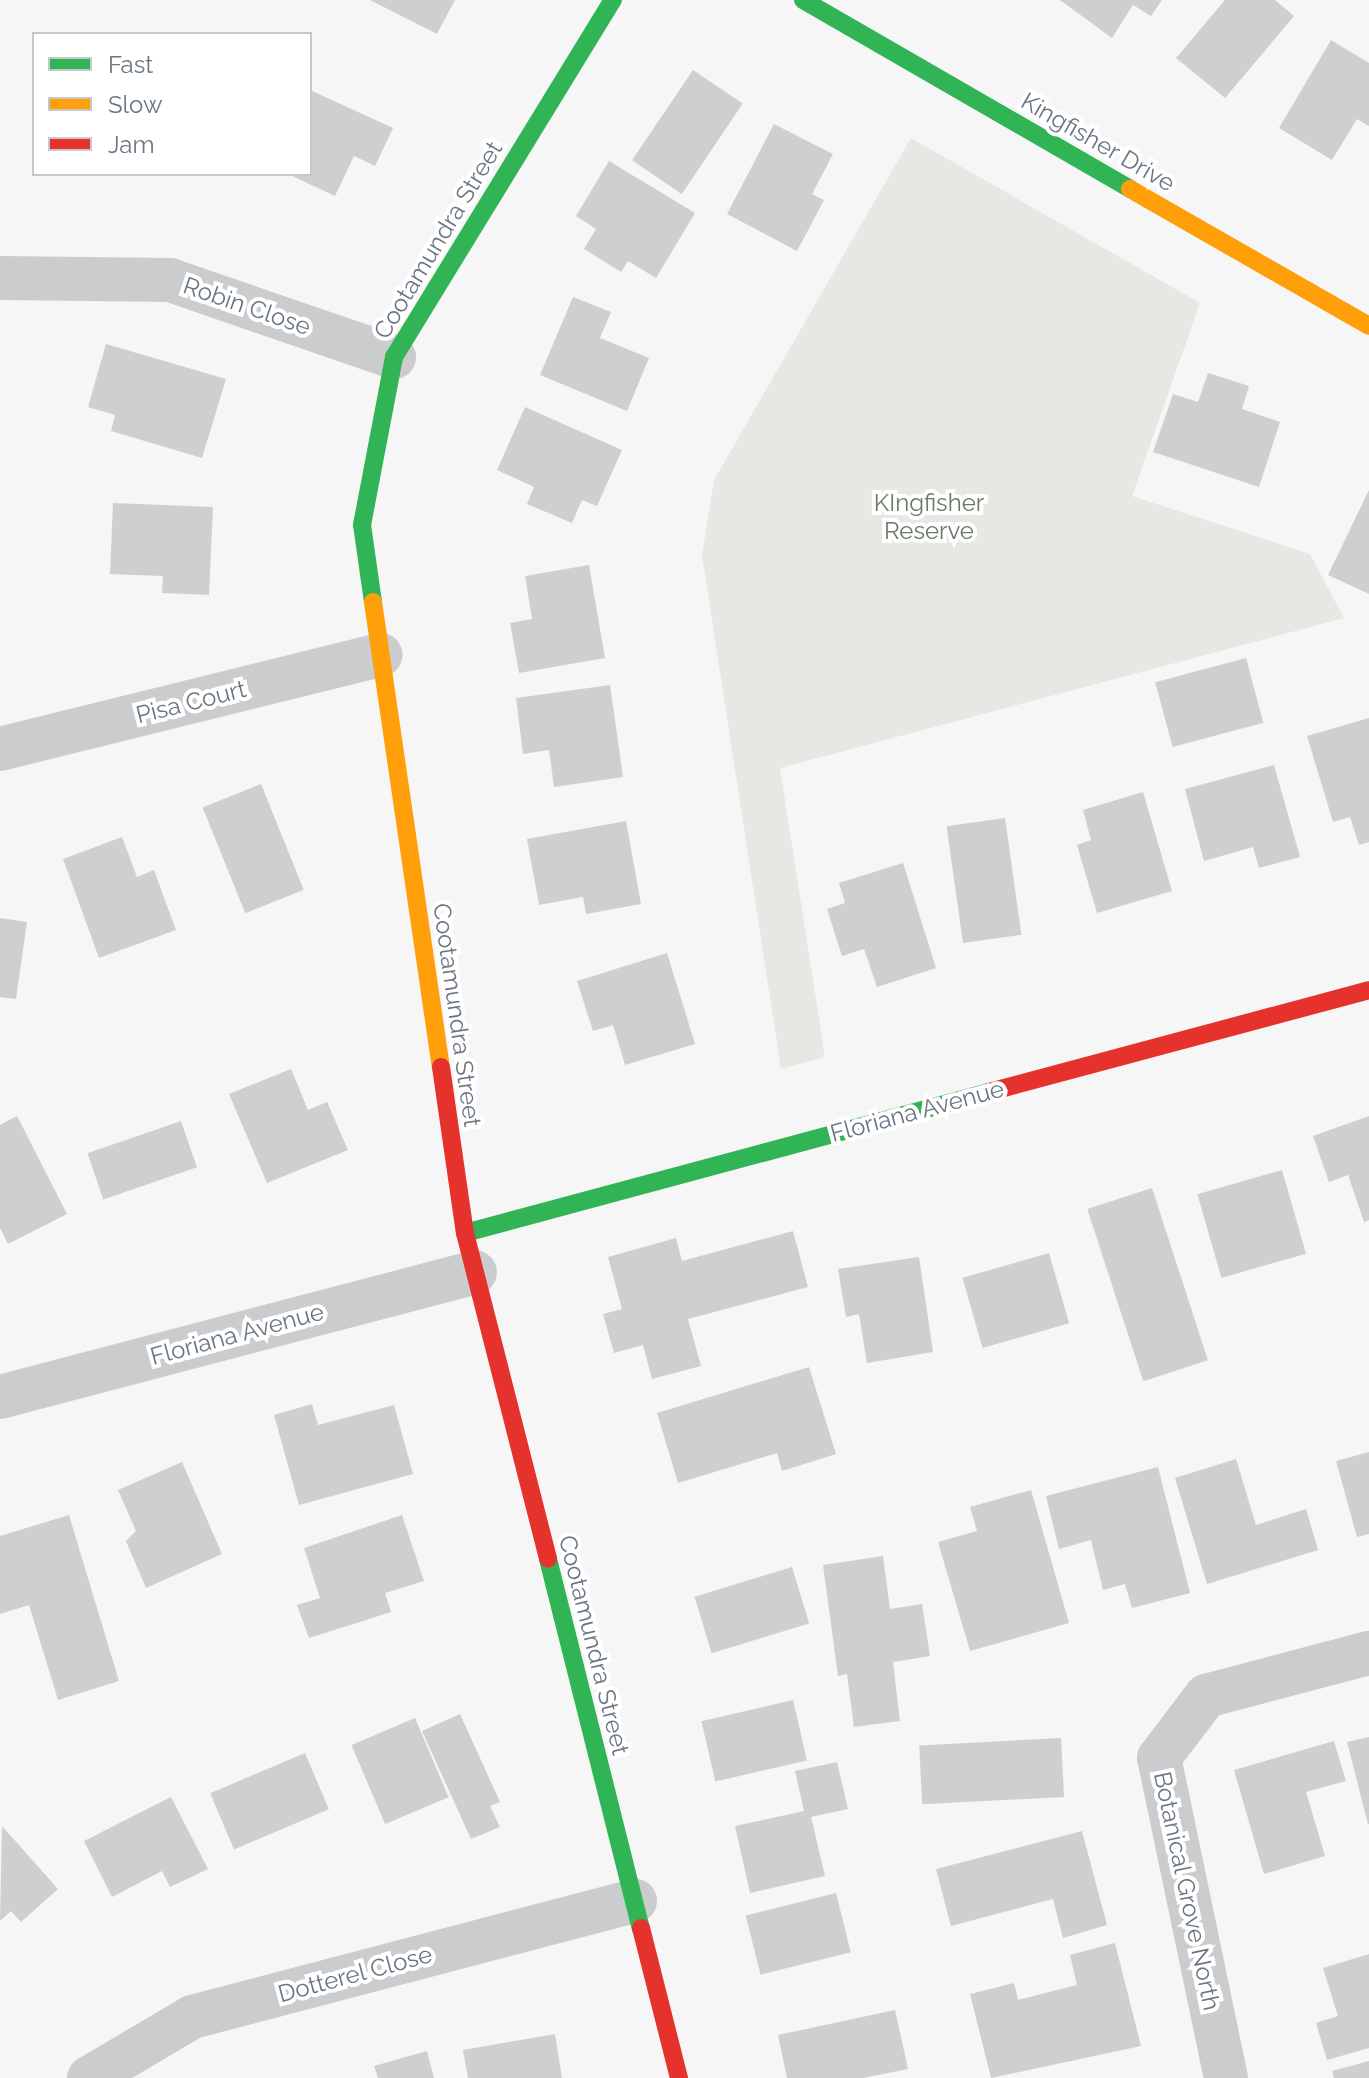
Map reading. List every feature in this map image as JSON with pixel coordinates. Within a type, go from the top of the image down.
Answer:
[{"type":"street","name":"Cootamundra Street","points":[[613,0],[394,357],[362,525],[470,1252],[679,2078]]},
{"type":"street","name":"Kingfisher Drive","points":[[803,0],[1369,326]]},
{"type":"street","name":"Robin Close","points":[[0,278],[170,280],[394,357]]},
{"type":"street","name":"Pisa Court","points":[[0,749],[381,655]]},
{"type":"street","name":"Floriana Avenue","points":[[0,1397],[470,1252],[1369,990]]},
{"type":"street","name":"Botanical Grove North","points":[[1226,2078],[1159,1758],[1206,1696],[1369,1653]]},
{"type":"street","name":"Dotterel Close","points":[[89,2078],[192,2017],[635,1901]]},
{"type":"green space","name":"KIngfisher Reserve","points":[[911,138],[1200,303],[1132,496],[1310,554],[1344,618],[780,768],[825,1057],[781,1069],[702,555],[714,480]]},
{"type":"building","points":[[370,0],[455,0],[437,34]]},
{"type":"building","points":[[1060,0],[1162,0],[1151,16],[1133,5],[1112,38]]},
{"type":"building","points":[[1225,0],[1275,0],[1294,16],[1225,98],[1176,58]]},
{"type":"building","points":[[1331,40],[1369,63],[1369,126],[1357,119],[1332,160],[1279,128]]},
{"type":"building","points":[[693,70],[743,104],[682,194],[632,160]]},
{"type":"building","points":[[312,91],[393,128],[375,166],[354,156],[335,196],[292,176],[312,176]]},
{"type":"building","points":[[774,124],[833,154],[812,194],[824,200],[797,251],[727,214]]},
{"type":"building","points":[[609,161],[695,213],[656,278],[628,261],[621,272],[584,249],[596,229],[576,216]]},
{"type":"building","points":[[573,297],[611,312],[600,338],[649,358],[627,411],[540,375]]},
{"type":"building","points":[[106,344],[226,379],[202,458],[111,431],[115,415],[88,407]]},
{"type":"building","points":[[1208,373],[1249,386],[1242,409],[1280,422],[1259,487],[1153,452],[1173,394],[1198,402]]},
{"type":"building","points":[[525,407],[622,450],[597,506],[582,500],[572,523],[527,504],[534,487],[497,470]]},
{"type":"building","points":[[1369,490],[1369,594],[1328,575]]},
{"type":"building","points":[[113,503],[213,507],[209,595],[162,593],[163,576],[110,574]]},
{"type":"building","points":[[589,565],[605,658],[519,673],[510,623],[532,619],[525,576]]},
{"type":"building","points":[[1246,658],[1263,723],[1173,747],[1155,682]]},
{"type":"building","points":[[610,685],[623,777],[554,787],[549,750],[523,754],[516,698]]},
{"type":"building","points":[[1369,718],[1369,842],[1359,845],[1350,817],[1333,822],[1307,736]]},
{"type":"building","points":[[1274,765],[1300,857],[1259,868],[1253,847],[1204,861],[1185,789]]},
{"type":"building","points":[[261,784],[304,890],[245,913],[203,808]]},
{"type":"building","points":[[1143,792],[1172,891],[1097,913],[1077,845],[1091,840],[1083,810]]},
{"type":"building","points":[[1005,818],[1021,935],[963,943],[947,826]]},
{"type":"building","points":[[626,821],[641,904],[586,914],[583,897],[539,905],[527,839]]},
{"type":"building","points":[[122,837],[137,877],[154,870],[176,930],[99,958],[63,859]]},
{"type":"building","points":[[903,863],[936,968],[877,987],[864,949],[842,956],[827,909],[845,903],[839,883]]},
{"type":"building","points":[[0,918],[27,922],[16,999],[0,997]]},
{"type":"building","points":[[667,953],[695,1044],[625,1065],[613,1025],[593,1031],[577,981]]},
{"type":"building","points":[[291,1069],[308,1110],[327,1102],[348,1150],[267,1183],[229,1094]]},
{"type":"building","points":[[17,1116],[67,1214],[8,1244],[0,1228],[0,1125]]},
{"type":"building","points":[[1369,1116],[1369,1220],[1364,1222],[1348,1175],[1329,1182],[1313,1136]]},
{"type":"building","points":[[181,1121],[197,1167],[103,1200],[87,1153]]},
{"type":"building","points":[[1282,1170],[1306,1254],[1221,1278],[1197,1194]]},
{"type":"building","points":[[1152,1188],[1208,1360],[1143,1381],[1087,1209]]},
{"type":"building","points":[[793,1231],[808,1287],[688,1319],[701,1366],[652,1379],[643,1345],[614,1353],[603,1314],[622,1309],[608,1257],[676,1238],[682,1261]]},
{"type":"building","points":[[1049,1253],[1069,1323],[983,1348],[962,1278]]},
{"type":"building","points":[[919,1257],[933,1352],[867,1363],[859,1314],[846,1317],[838,1269]]},
{"type":"building","points":[[809,1367],[836,1454],[782,1471],[777,1453],[678,1483],[657,1413]]},
{"type":"building","points":[[312,1404],[318,1425],[394,1405],[413,1474],[299,1505],[274,1415]]},
{"type":"building","points":[[1369,1452],[1369,1534],[1357,1537],[1336,1461]]},
{"type":"building","points":[[1236,1459],[1256,1525],[1306,1509],[1318,1550],[1207,1584],[1175,1478]]},
{"type":"building","points":[[182,1462],[222,1554],[146,1588],[126,1541],[136,1531],[118,1490]]},
{"type":"building","points":[[1158,1467],[1190,1593],[1132,1608],[1125,1584],[1103,1590],[1091,1540],[1059,1549],[1046,1496]]},
{"type":"building","points":[[1031,1490],[1069,1623],[970,1651],[938,1542],[977,1531],[970,1507]]},
{"type":"building","points":[[69,1515],[119,1681],[58,1700],[29,1605],[0,1614],[0,1536]]},
{"type":"building","points":[[402,1515],[424,1581],[385,1593],[391,1612],[309,1638],[297,1605],[320,1598],[304,1548]]},
{"type":"building","points":[[883,1556],[890,1609],[922,1604],[930,1656],[893,1662],[900,1721],[854,1727],[847,1674],[838,1676],[823,1565]]},
{"type":"building","points":[[792,1567],[809,1623],[712,1653],[694,1597]]},
{"type":"building","points":[[793,1700],[807,1760],[715,1782],[701,1721]]},
{"type":"building","points":[[460,1714],[500,1802],[490,1806],[500,1827],[471,1839],[422,1731]]},
{"type":"building","points":[[415,1718],[449,1797],[385,1824],[351,1745]]},
{"type":"building","points":[[1369,1737],[1369,1824],[1368,1824],[1347,1742]]},
{"type":"building","points":[[1061,1738],[1064,1797],[922,1804],[919,1745]]},
{"type":"building","points":[[1334,1741],[1346,1781],[1306,1792],[1325,1856],[1264,1874],[1234,1770]]},
{"type":"building","points":[[305,1753],[329,1809],[234,1849],[210,1793]]},
{"type":"building","points":[[837,1762],[848,1809],[811,1817],[825,1876],[750,1893],[735,1826],[804,1811],[795,1771]]},
{"type":"building","points":[[171,1797],[208,1869],[170,1887],[162,1871],[112,1897],[84,1841]]},
{"type":"building","points":[[2,1826],[58,1889],[21,1922],[11,1911],[0,1921]]},
{"type":"building","points":[[1082,1831],[1107,1925],[1063,1938],[1053,1899],[951,1926],[936,1869]]},
{"type":"building","points":[[836,1893],[851,1952],[761,1975],[746,1915]]},
{"type":"building","points":[[1115,1943],[1141,2046],[991,2078],[970,1994],[1014,1983],[1018,2000],[1077,1985],[1070,1955]]},
{"type":"building","points":[[1369,1954],[1369,2048],[1327,2060],[1316,2023],[1338,2016],[1323,1968]]},
{"type":"building","points":[[895,2010],[908,2069],[863,2078],[787,2078],[778,2035]]},
{"type":"building","points":[[555,2034],[562,2078],[468,2078],[463,2050]]},
{"type":"building","points":[[427,2051],[434,2078],[378,2078],[374,2066]]},
{"type":"building","points":[[1369,2061],[1369,2078],[1334,2078],[1332,2071]]},
{"type":"traffic: fast","points":[[373,602],[362,525],[394,357],[613,0]]},
{"type":"traffic: fast","points":[[803,0],[1130,189]]},
{"type":"traffic: fast","points":[[465,1233],[989,1092]]},
{"type":"traffic: fast","points":[[548,1559],[641,1928]]},
{"type":"traffic: slow","points":[[1130,189],[1369,326]]},
{"type":"traffic: slow","points":[[373,602],[441,1067]]},
{"type":"traffic: jam","points":[[989,1092],[1369,990]]},
{"type":"traffic: jam","points":[[441,1067],[465,1233],[548,1559]]},
{"type":"traffic: jam","points":[[641,1928],[679,2078]]}]
